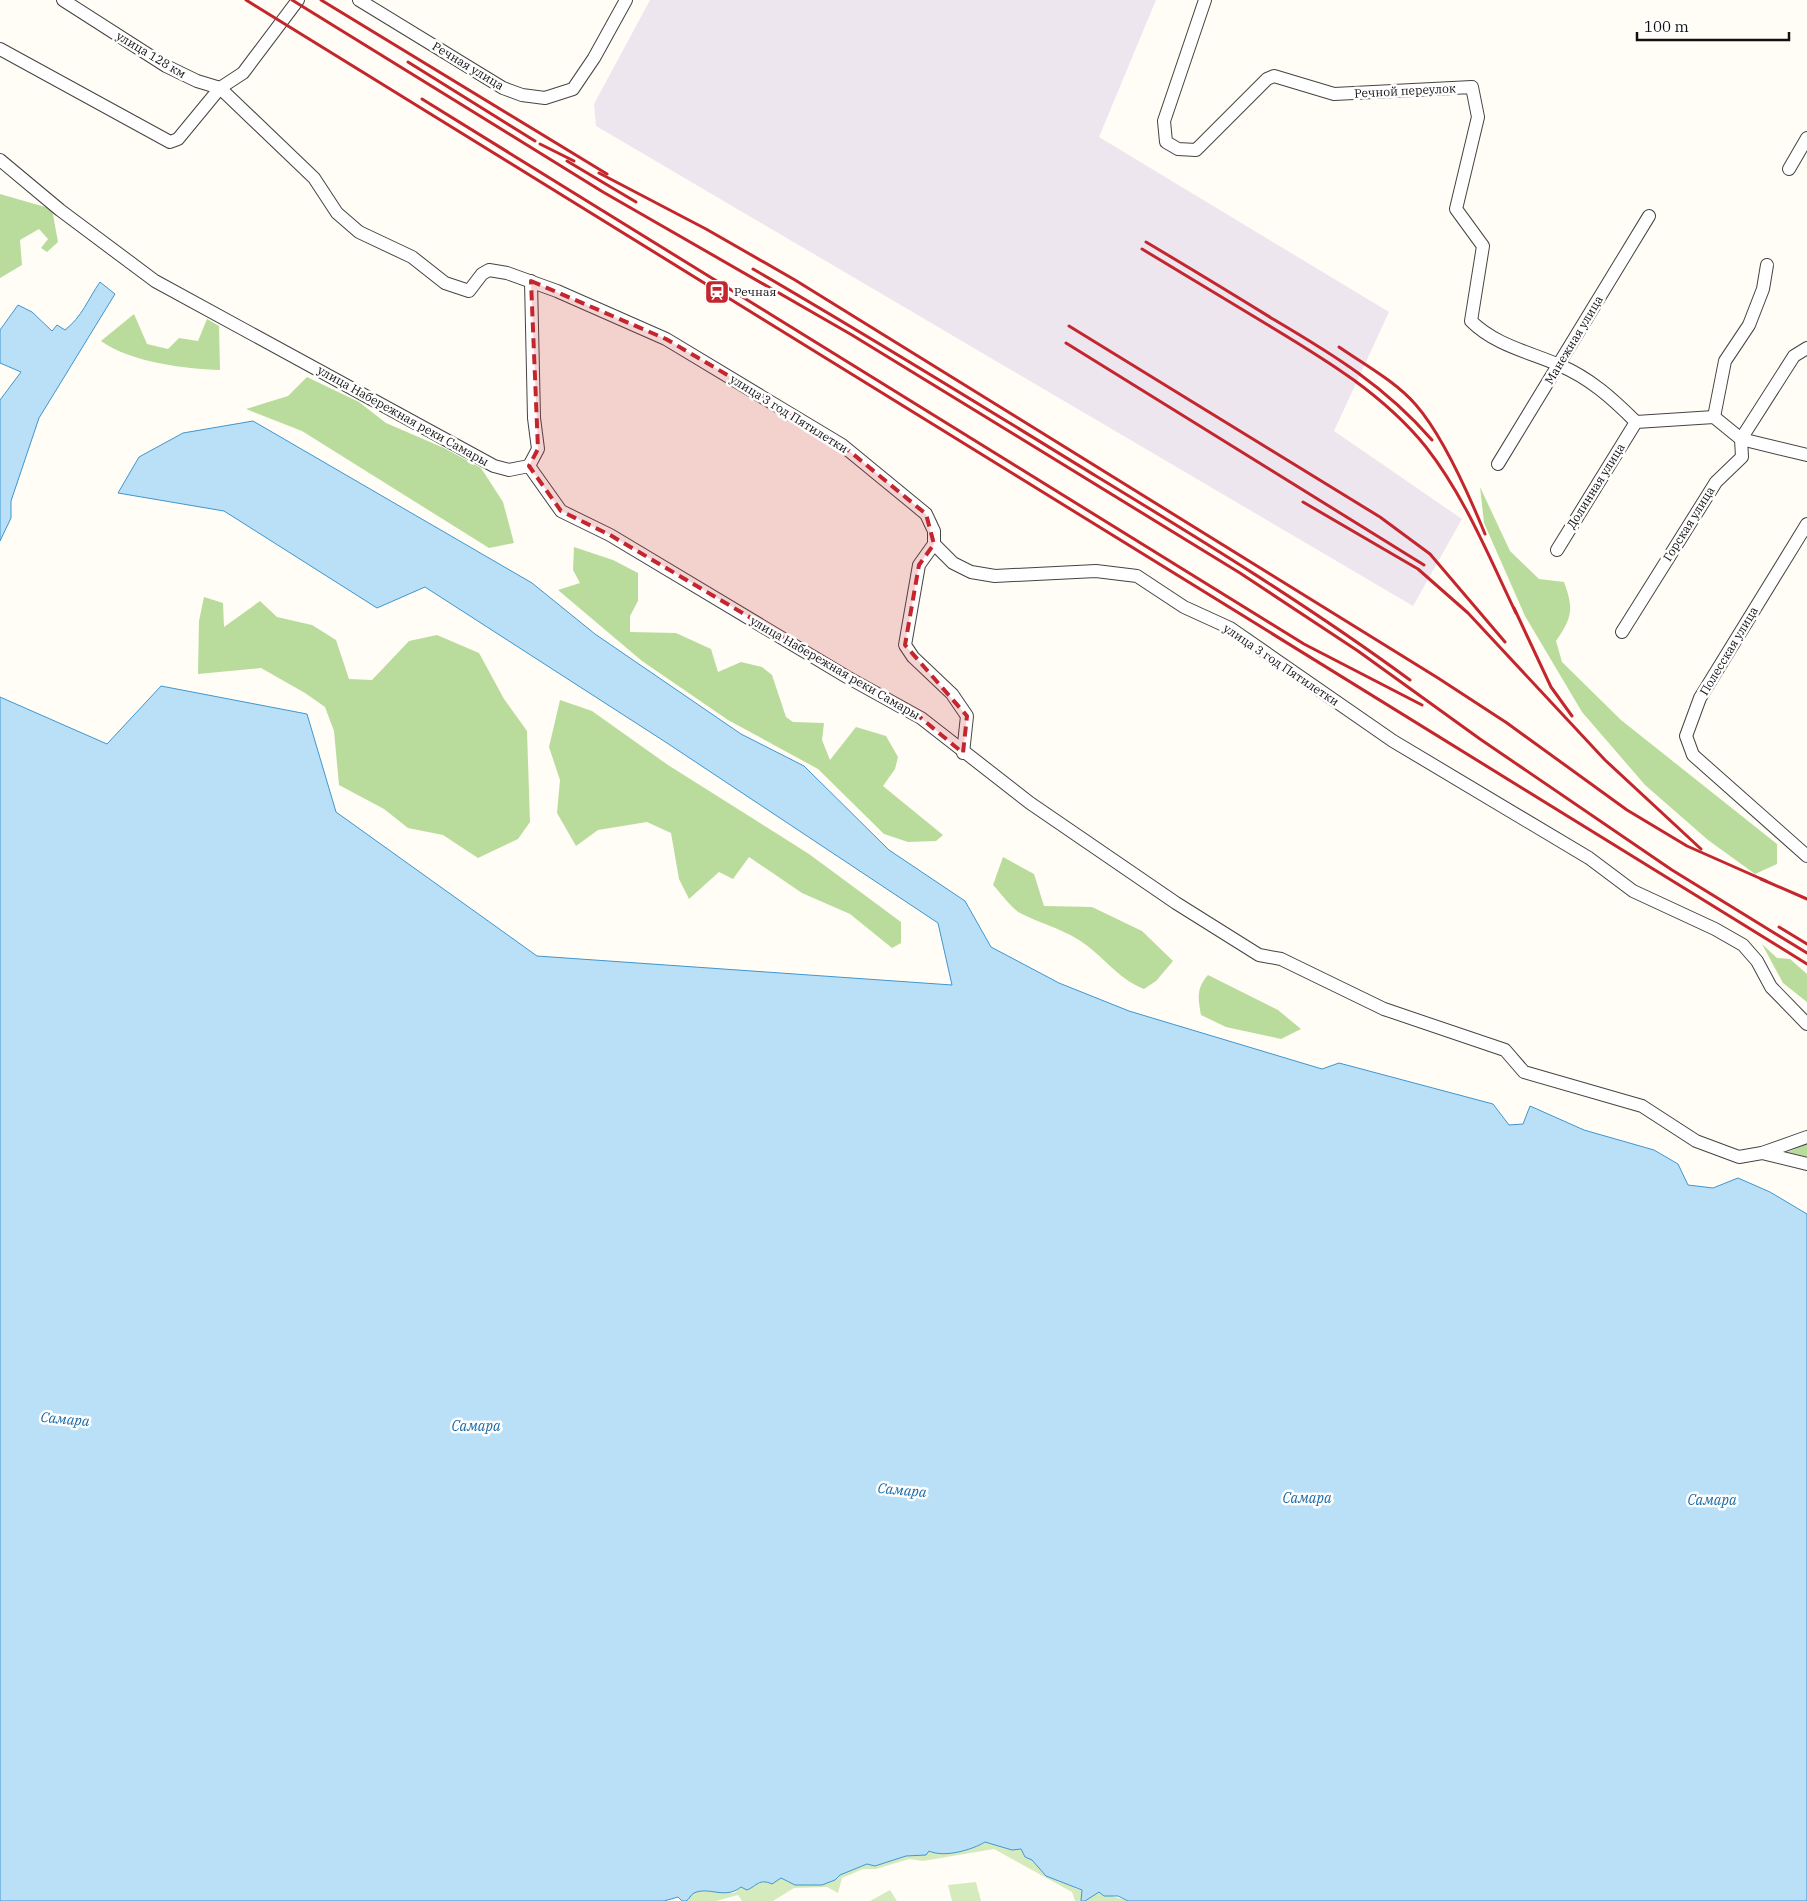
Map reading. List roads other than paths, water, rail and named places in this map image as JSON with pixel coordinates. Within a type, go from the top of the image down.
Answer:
[{"type":"street","name":"улица 128 км","points":[[64,0],[166,66],[197,81],[220,88]]},
{"type":"street","name":"Речная улица","points":[[358,0],[503,88],[522,95],[546,98],[572,89],[594,58],[626,0]]},
{"type":"street","name":"Речной переулок","points":[[1205,0],[1164,122],[1166,142],[1178,149],[1196,150],[1268,79],[1274,76],[1334,94],[1472,87],[1478,117],[1456,209],[1483,246],[1471,321],[1484,334],[1545,361],[1559,365],[1605,391],[1636,422]]},
{"type":"street","points":[[0,49],[170,142],[178,139],[220,88],[244,74],[297,1]]},
{"type":"street","name":"улица 3 год Пятилетки","points":[[220,88],[314,178],[337,214],[359,232],[412,257],[445,283],[469,291],[482,274],[489,270],[507,272],[666,339],[842,445],[926,514],[934,531],[934,544],[953,562],[965,569],[995,576],[1096,571],[1137,576],[1184,607],[1230,628],[1393,741],[1590,858],[1633,892],[1715,929],[1742,945],[1758,961],[1771,987],[1807,1024]]},
{"type":"street","points":[[1789,169],[1807,138]]},
{"type":"street","name":"улица Набережная реки Самары","points":[[0,160],[60,210],[156,281],[494,466],[509,470],[529,466],[561,511],[610,535],[847,677],[921,718],[1030,802],[1176,903],[1259,955],[1281,959],[1384,1009],[1505,1050],[1524,1072],[1642,1106],[1696,1140],[1740,1157],[1762,1153],[1807,1164]]},
{"type":"street","name":"Манежная улица","points":[[1498,464],[1649,216]]},
{"type":"street","points":[[1714,417],[1725,361],[1749,325],[1763,289],[1767,265]]},
{"type":"street","points":[[529,466],[538,449],[534,418],[531,281]]},
{"type":"street","name":"Горская улица","points":[[1622,632],[1716,482],[1742,457],[1741,439],[1794,356],[1807,348]]},
{"type":"street","points":[[1636,422],[1714,417],[1741,439],[1807,455]]},
{"type":"street","name":"Долинная улица","points":[[1557,550],[1636,422]]},
{"type":"street","name":"Полесская улица","points":[[1807,524],[1700,698],[1686,736],[1692,755],[1807,856]]},
{"type":"street","points":[[934,544],[919,565],[905,644],[913,657],[952,694],[967,716],[964,753]]},
{"type":"street","points":[[1762,1153],[1807,1137]]},
{"type":"water","points":[[100,282],[115,294],[39,418],[11,501],[11,518],[0,541],[0,400],[21,372],[0,363],[0,330],[18,305],[32,312],[52,331],[57,325],[65,330],[80,314]]},
{"type":"water","name":"Самара","points":[[253,421],[532,583],[595,634],[741,734],[804,766],[889,850],[965,901],[991,947],[1059,983],[1129,1011],[1322,1069],[1339,1063],[1493,1104],[1509,1125],[1523,1124],[1530,1106],[1584,1130],[1654,1150],[1678,1164],[1688,1185],[1713,1188],[1738,1178],[1770,1192],[1807,1214],[1807,1901],[1128,1901],[1118,1896],[1104,1896],[1099,1892],[1085,1901],[1081,1901],[1082,1890],[1046,1876],[1032,1860],[1025,1857],[1021,1849],[1012,1850],[985,1842],[958,1852],[942,1854],[929,1851],[926,1855],[906,1856],[875,1866],[867,1864],[822,1885],[795,1885],[781,1878],[772,1884],[761,1882],[747,1890],[741,1887],[735,1891],[723,1893],[700,1891],[693,1894],[686,1901],[682,1901],[678,1897],[664,1901],[0,1901],[0,697],[107,744],[161,686],[307,714],[336,812],[537,956],[952,985],[938,923],[667,743],[425,587],[377,608],[224,511],[118,493],[139,457],[183,433]]},
{"type":"railway","points":[[246,0],[1807,964]]},
{"type":"railway","points":[[292,0],[603,192],[852,335],[1240,573],[1358,651],[1480,739],[1672,870],[1807,953]]},
{"type":"railway","points":[[321,0],[607,174]]},
{"type":"railway","points":[[408,62],[535,141]]},
{"type":"railway","points":[[422,99],[1304,644],[1422,705]]},
{"type":"railway","points":[[540,144],[574,161]]},
{"type":"railway","points":[[567,161],[636,202]]},
{"type":"railway","points":[[599,173],[706,229],[795,280],[1438,678],[1507,723],[1627,810],[1687,846],[1766,881]]},
{"type":"railway","points":[[1146,242],[1338,359],[1396,403],[1432,440]]},
{"type":"railway","points":[[1142,249],[1311,351],[1353,379],[1391,410],[1426,447],[1453,486],[1476,528],[1516,613]]},
{"type":"railway","points":[[753,269],[925,371],[1216,550],[1333,626],[1410,680]]},
{"type":"railway","points":[[1069,326],[1380,517],[1430,554],[1505,642]]},
{"type":"railway","points":[[1066,343],[1424,565]]},
{"type":"railway","points":[[1339,347],[1399,388],[1416,405],[1436,433],[1455,466],[1485,534]]},
{"type":"railway","points":[[1303,502],[1418,569],[1468,613],[1605,760],[1701,849]]},
{"type":"railway","points":[[1514,608],[1551,687],[1572,716]]},
{"type":"railway","points":[[1761,879],[1807,899]]},
{"type":"railway","points":[[1779,927],[1807,944]]},
{"type":"place","name":"Речная","points":[[717,292]]}]
